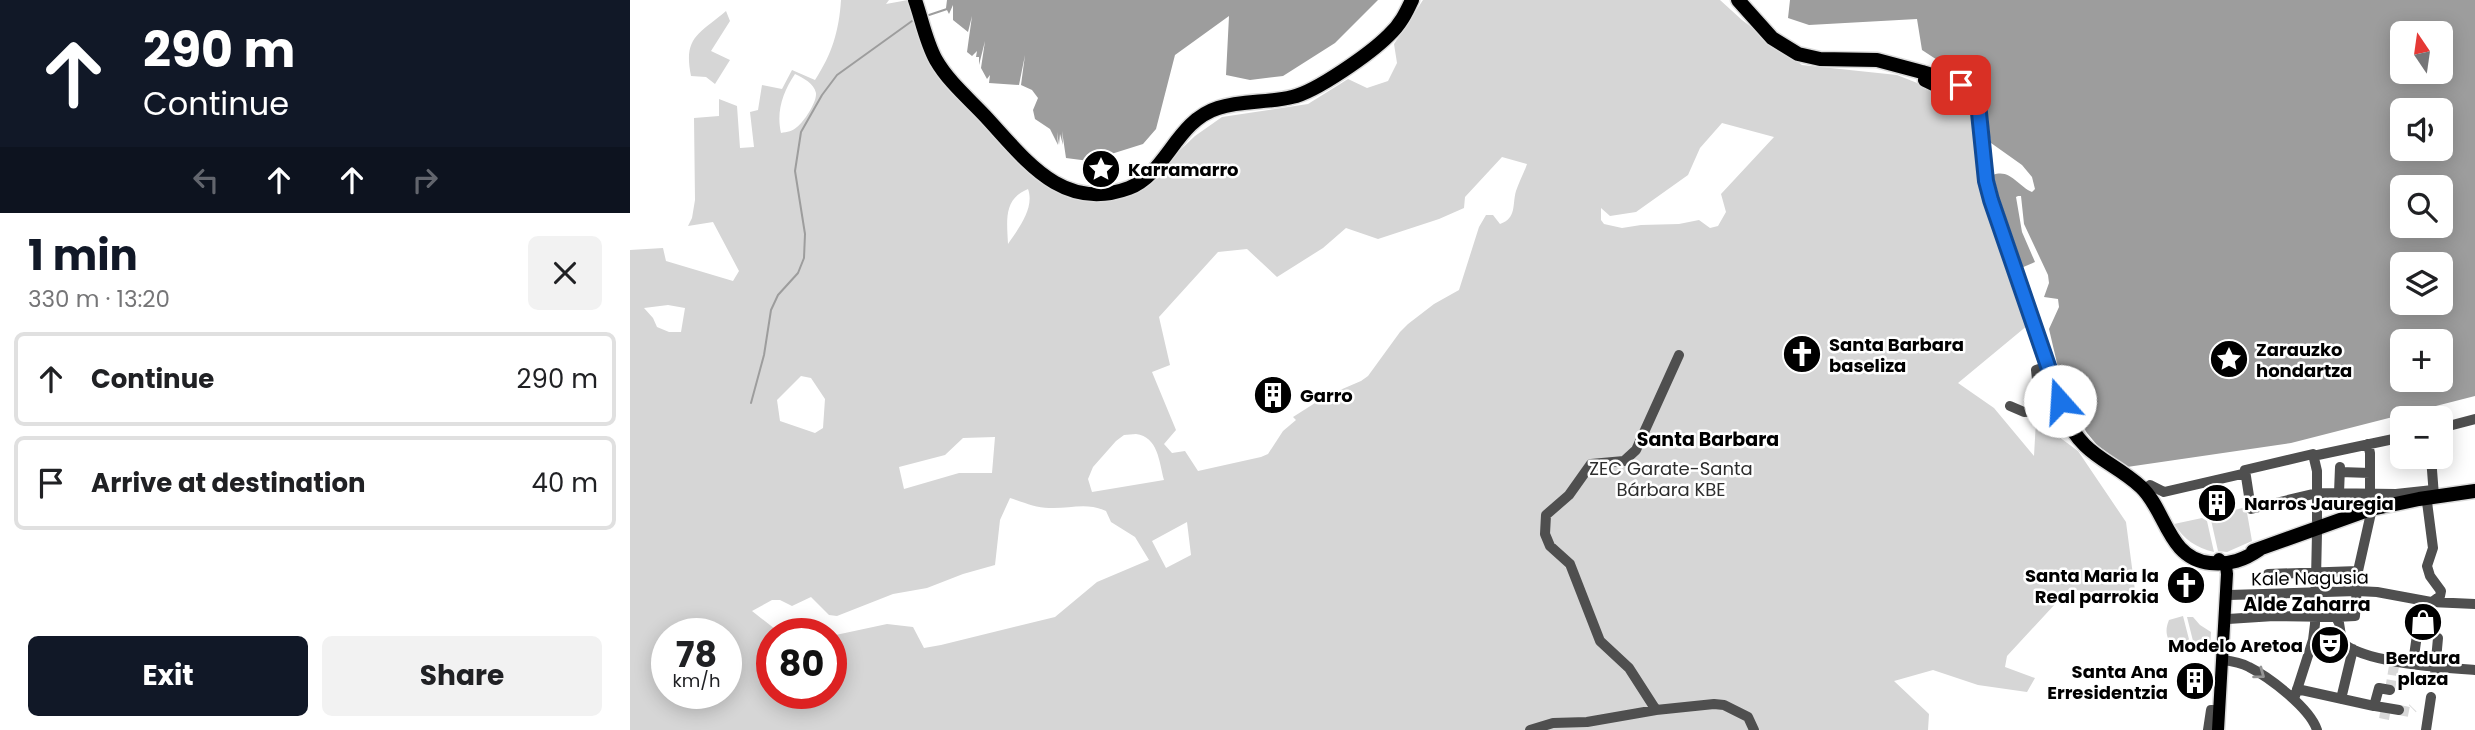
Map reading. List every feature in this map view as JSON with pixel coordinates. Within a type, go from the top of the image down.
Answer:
[{"type":"highway","points":[[915,0],[931,49],[949,78],[1039,173],[1066,189],[1093,194],[1129,188],[1139,182],[1152,171],[1186,129],[1204,113],[1228,105],[1289,98],[1313,90],[1388,36],[1403,19],[1412,0]]},
{"type":"highway","points":[[1738,0],[1773,38],[1798,54],[1820,59],[1877,60],[1966,87],[1978,103],[1986,181],[1991,200],[2067,420],[2078,439],[2090,451],[2146,492],[2175,542],[2187,555],[2221,571],[2253,553],[2371,509],[2431,496],[2475,492]]},
{"type":"highway","points":[[1892,64],[1948,91]]},
{"type":"highway","points":[[1966,100],[1975,108],[1980,120]]},
{"type":"main road","points":[[2218,730],[2215,710],[2222,660],[2221,571]]},
{"type":"street","points":[[1656,710],[1629,667],[1600,641],[1570,564],[1550,547],[1545,534],[1546,515],[1569,495],[1591,464],[1624,461],[1636,450],[1679,355]]},
{"type":"street","points":[[2010,406],[2024,412],[2037,411],[2040,407],[2036,370],[2049,366]]},
{"type":"street","points":[[2453,425],[2475,419]]},
{"type":"street","points":[[2390,440],[2245,470],[2251,509],[2317,493],[2431,496]]},
{"type":"street","points":[[2368,444],[2370,494]]},
{"type":"street","points":[[2313,456],[2317,471],[2317,521]]},
{"type":"street","points":[[2339,493],[2340,469],[2370,473]]},
{"type":"street","points":[[2431,469],[2433,548],[2427,566],[2430,576],[2441,591],[2440,596],[2431,604]]},
{"type":"street","points":[[2150,485],[2164,492],[2242,474]]},
{"type":"street","points":[[2228,619],[2355,616],[2358,571],[2371,513]]},
{"type":"street","points":[[2295,694],[2312,640],[2317,593],[2317,533]]},
{"type":"street","name":"Kale Nagusia","points":[[2221,571],[2317,593],[2377,592],[2431,604],[2475,604]]},
{"type":"street","points":[[2268,575],[2358,571]]},
{"type":"street","points":[[2336,617],[2342,642],[2369,656],[2435,669],[2475,670]]},
{"type":"street","points":[[2413,663],[2417,635]]},
{"type":"street","points":[[2435,669],[2438,638]]},
{"type":"street","points":[[2341,699],[2353,649]]},
{"type":"street","points":[[2222,660],[2252,668],[2295,694],[2312,717],[2317,730]]},
{"type":"street","points":[[2375,706],[2379,688],[2390,690]]},
{"type":"street","points":[[2295,694],[2399,710]]},
{"type":"street","points":[[2426,730],[2431,697]]},
{"type":"street","points":[[1530,730],[1553,723],[1587,722],[1656,710],[1724,705],[1748,717],[1754,730]]},
{"type":"street","points":[[2207,730],[2207,716],[2215,710]]},
{"type":"green space","name":"ZEC Garate-Santa Bárbara KBE","points":[[841,0],[889,0],[886,4],[908,0],[926,55],[934,70],[1041,183],[1069,198],[1083,201],[1109,200],[1161,168],[1195,136],[1222,117],[1308,104],[1348,79],[1367,88],[1388,81],[1397,63],[1394,44],[1423,0],[1720,0],[1802,65],[1897,75],[1945,94],[1967,108],[1976,121],[1981,192],[2028,325],[1958,383],[1994,408],[2034,456],[2036,420],[2078,451],[2126,522],[2136,598],[2069,589],[2007,656],[2005,667],[2035,678],[2027,692],[1978,685],[1933,670],[1894,681],[1929,714],[1928,730],[630,730],[630,250],[663,248],[666,261],[733,281],[739,271],[713,222],[688,226],[695,200],[694,118],[719,116],[719,99],[737,106],[740,148],[754,147],[750,112],[758,110],[762,85],[782,89],[792,70],[815,80],[826,61],[836,32]],"holes":[[[795,74],[811,84],[816,97],[800,124],[781,133],[780,109]],[[1722,123],[1774,137],[1721,194],[1726,212],[1718,226],[1710,228],[1699,220],[1622,228],[1604,224],[1601,220],[1601,208],[1610,216],[1636,212],[1688,175],[1700,148]],[[1502,157],[1527,164],[1509,218],[1500,224],[1493,215],[1486,215],[1479,227],[1459,290],[1434,304],[1408,324],[1368,376],[1326,396],[1293,417],[1296,420],[1283,431],[1268,454],[1261,457],[1198,471],[1185,451],[1172,453],[1164,444],[1176,430],[1152,372],[1170,365],[1159,317],[1218,252],[1247,249],[1277,277],[1323,248],[1346,228],[1378,239],[1464,208],[1465,197]],[[1028,189],[1030,196],[1027,211],[1008,244],[1007,219],[1014,199]],[[668,305],[685,308],[681,332],[669,332],[657,327],[644,308]],[[801,376],[811,378],[825,399],[823,428],[815,433],[780,421],[777,400]],[[1136,434],[1149,440],[1159,458],[1164,480],[1092,492],[1088,479],[1093,467],[1124,435]],[[995,437],[992,473],[959,473],[904,489],[899,467],[945,455],[963,438]],[[1010,498],[1044,508],[1085,506],[1106,511],[1111,522],[1135,537],[1149,560],[1097,582],[1055,617],[941,645],[924,648],[913,627],[887,624],[847,633],[847,709],[756,709],[756,618],[761,618],[752,611],[772,600],[780,600],[792,606],[811,597],[829,615],[837,616],[893,594],[927,588],[995,565],[1000,520]],[[1187,522],[1191,555],[1166,568],[1152,541]]]},
{"type":"green space","points":[[726,11],[730,21],[711,51],[730,60],[715,84],[706,77],[691,76],[691,44],[701,31]]},
{"type":"green space","points":[[2246,507],[2252,541],[2227,552],[2218,551],[2211,520],[2216,515]]},
{"type":"green space","points":[[2202,518],[2207,521],[2214,552],[2191,542],[2174,524]]},
{"type":"green space","points":[[2183,616],[2192,651],[2174,649],[2167,635],[2169,620]]},
{"type":"green space","points":[[2187,617],[2193,617],[2211,632],[2210,649],[2195,649]]},
{"type":"shaded area","points":[[947,0],[1378,0],[1335,43],[1283,76],[1250,80],[1226,75],[1229,16],[1175,55],[1156,129],[1143,144],[1089,161],[1066,158],[1062,131],[1063,145],[1060,134],[1059,145],[1057,132],[1058,145],[1050,129],[1035,119],[1033,110],[1038,98],[1032,90],[1021,85],[1025,55],[1019,85],[989,83],[990,75],[987,79],[981,68],[985,41],[979,65],[977,51],[972,56],[967,52],[972,16],[968,32],[953,20],[953,5],[949,14],[946,8]]},
{"type":"shaded area","points":[[1790,0],[2475,0],[2475,396],[2436,406],[2390,406],[2390,418],[2291,443],[2127,467],[2097,445],[2087,433],[2060,376],[2049,329],[2059,307],[2058,299],[2044,297],[2049,283],[2048,275],[2024,224],[2021,196],[2018,196],[2022,232],[2035,262],[2021,268],[1996,197],[1993,175],[2009,176],[2032,192],[2035,189],[2032,177],[2022,165],[1991,143],[1980,83],[1972,57],[1951,69],[1922,50],[1917,19],[1809,25],[1788,18]]},
{"type":"waterway","points":[[929,15],[947,9]]},
{"type":"waterway","points":[[751,403],[764,355],[771,310],[778,295],[798,273],[804,258],[805,234],[795,171],[801,132],[837,75],[912,21]]},
{"type":"tunnel","points":[[1948,91],[1966,100]]},
{"type":"tunnel","points":[[2390,690],[2395,660]]},
{"type":"tunnel","points":[[2384,719],[2386,708]]},
{"type":"tunnel","points":[[2399,710],[2409,712],[2413,708]]},
{"type":"place","name":"Karramarro","points":[[1101,169]]},
{"type":"place","name":"Santa Barbara baseliza","points":[[1802,354]]},
{"type":"place","name":"Zarauzko hondartza","points":[[2229,359]]},
{"type":"place","name":"Garro","points":[[1273,395]]},
{"type":"place","name":"Narros Jauregia","points":[[2217,503]]},
{"type":"place","name":"Santa Maria la Real parrokia","points":[[2186,585]]},
{"type":"place","name":"Berdura plaza","points":[[2423,622]]},
{"type":"place","name":"Modelo Aretoa","points":[[2330,645]]},
{"type":"place","name":"Santa Ana Erresidentzia","points":[[2195,681]]},
{"type":"district","name":"Santa Barbara","points":[[1708,439]]},
{"type":"district","name":"Alde Zaharra","points":[[2307,604]]},
{"type":"route","points":[[1961,85],[1973,94],[1978,103],[1986,181],[1991,200],[2060,401]]}]
